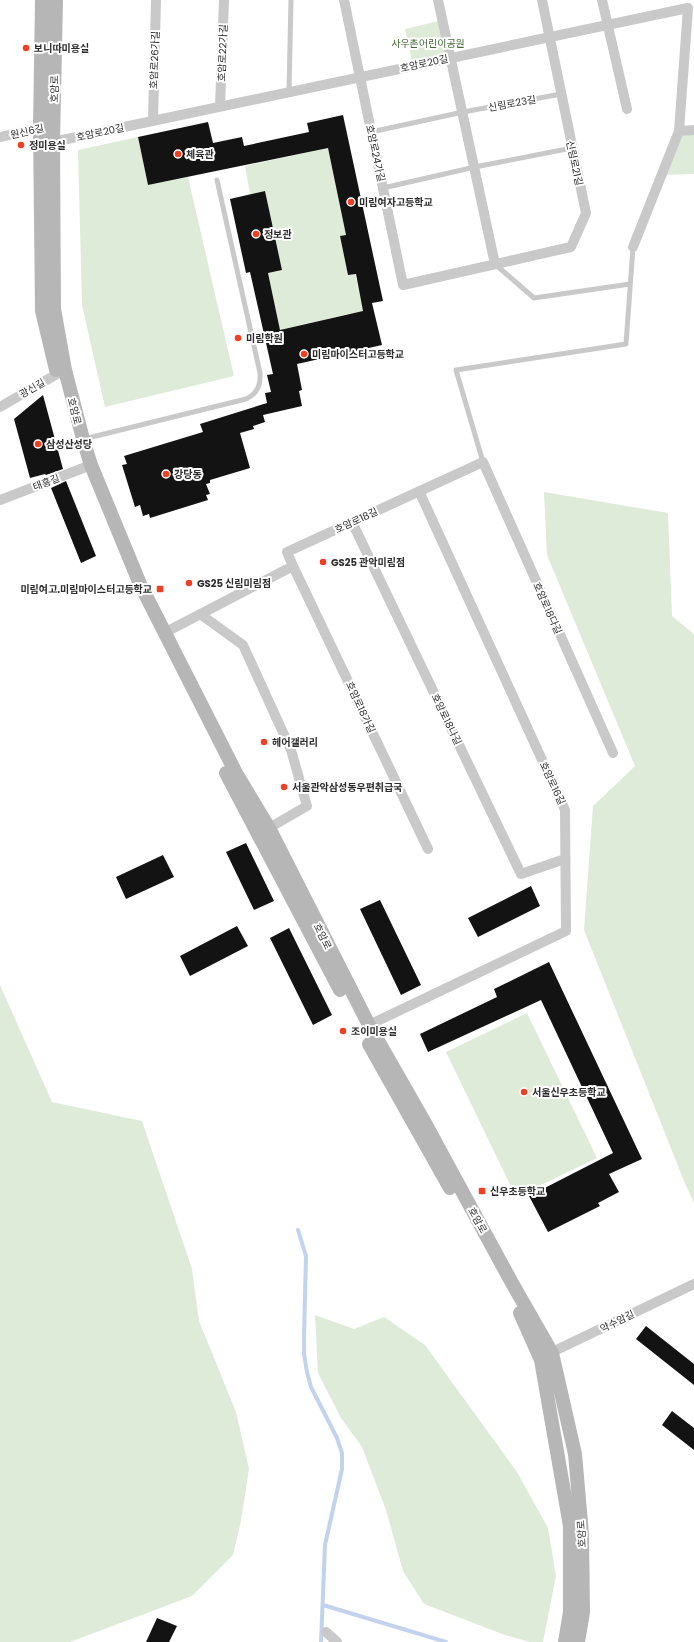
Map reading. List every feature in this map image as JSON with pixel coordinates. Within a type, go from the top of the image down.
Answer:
[{"type":"main road","points":[[42,0],[47,126],[42,311],[89,466],[134,588],[243,808],[379,1062],[546,1355],[570,1526],[570,1612],[565,1642]]},
{"type":"main road","name":"호암로","points":[[56,0],[47,126],[53,142],[54,309],[61,372],[83,439],[89,466],[140,584],[166,632],[236,773],[268,828],[369,1025],[425,1123],[512,1283],[546,1355],[575,1454],[582,1534],[583,1612],[578,1642]]},
{"type":"street","name":"호암로26가길","points":[[153,121],[156,0]]},
{"type":"street","name":"호암로22가길","points":[[220,106],[224,0]]},
{"type":"street","name":"호암로24가길","points":[[344,0],[403,285],[496,264]]},
{"type":"street","points":[[438,0],[496,264]]},
{"type":"street","name":"신림로21길","points":[[496,264],[571,247],[586,213],[542,0]]},
{"type":"street","points":[[602,0],[627,109]]},
{"type":"street","name":"호암로20길","points":[[53,142],[691,7],[679,131],[632,247]]},
{"type":"street","name":"원신6길","points":[[0,137],[47,126]]},
{"type":"street","points":[[679,131],[694,130]]},
{"type":"street","name":"광신길","points":[[0,407],[61,372]]},
{"type":"street","name":"호암로18길","points":[[293,566],[287,552],[483,462]]},
{"type":"street","name":"호암로18다길","points":[[483,462],[613,753]]},
{"type":"street","name":"태흥길","points":[[0,500],[89,466]]},
{"type":"street","name":"호암로16길","points":[[369,1025],[566,931],[565,810],[419,491]]},
{"type":"street","name":"호암로18나길","points":[[352,522],[521,874],[565,859]]},
{"type":"street","points":[[166,632],[293,566]]},
{"type":"street","name":"호암로18가길","points":[[293,566],[428,849]]},
{"type":"street","points":[[200,614],[242,645],[291,750],[307,806],[268,828]]},
{"type":"street","name":"약수암길","points":[[546,1355],[694,1284]]},
{"type":"street","points":[[326,1632],[337,1642]]},
{"type":"lane","points":[[288,92],[292,0]]},
{"type":"lane","name":"신림로23길","points":[[371,132],[463,112],[561,94]]},
{"type":"lane","points":[[383,188],[475,167],[572,148]]},
{"type":"lane","points":[[83,439],[246,400],[258,389],[260,373],[217,180]]},
{"type":"lane","points":[[483,462],[456,370],[626,344],[632,247]]},
{"type":"lane","points":[[496,264],[534,298],[630,284]]},
{"type":"green space","name":"사우촌어린이공원","points":[[443,20],[451,58],[413,66],[405,29]]},
{"type":"green space","points":[[694,130],[694,174],[661,175],[679,131]]},
{"type":"green space","points":[[138,137],[148,185],[188,177],[234,376],[105,407],[82,305],[78,150]]},
{"type":"green space","points":[[327,142],[346,235],[340,236],[348,275],[355,274],[364,313],[348,314],[280,330],[268,273],[282,270],[265,191],[250,194],[245,166],[314,151],[313,145]]},
{"type":"green space","points":[[544,492],[668,513],[672,616],[694,634],[694,1203],[584,930],[593,806],[635,766],[547,555]]},
{"type":"green space","points":[[0,985],[52,1102],[142,1121],[192,1269],[199,1321],[236,1412],[249,1469],[241,1521],[233,1555],[192,1596],[70,1642],[0,1642]]},
{"type":"green space","points":[[527,1013],[597,1158],[516,1197],[446,1052]]},
{"type":"green space","points":[[315,1315],[354,1329],[384,1317],[425,1345],[517,1472],[548,1528],[556,1576],[543,1642],[530,1642],[505,1635],[424,1604],[403,1571],[386,1510],[362,1447],[341,1418],[318,1373]]},
{"type":"building","points":[[343,115],[383,301],[372,303],[382,345],[297,364],[302,390],[299,391],[302,406],[263,415],[265,422],[253,426],[254,429],[240,433],[250,468],[210,480],[210,483],[206,484],[210,494],[206,495],[208,500],[150,518],[149,514],[143,516],[140,505],[135,507],[122,465],[127,464],[124,456],[203,432],[200,424],[267,403],[265,393],[271,392],[267,375],[273,374],[250,272],[246,273],[230,199],[265,191],[282,270],[268,273],[280,330],[363,311],[356,274],[348,275],[340,236],[346,235],[328,148],[148,185],[138,137],[208,122],[213,143],[242,137],[244,146],[309,132],[307,123]]},
{"type":"building","name":"삼성산성당","points":[[43,395],[63,469],[46,475],[30,478],[14,419]]},
{"type":"building","points":[[66,481],[96,556],[81,563],[51,488]]},
{"type":"building","points":[[246,843],[274,901],[254,910],[226,852]]},
{"type":"building","points":[[163,855],[174,877],[126,899],[116,877]]},
{"type":"building","points":[[531,886],[540,906],[478,937],[468,918]]},
{"type":"building","points":[[380,900],[421,985],[401,995],[360,909]]},
{"type":"building","points":[[237,926],[248,946],[190,976],[180,956]]},
{"type":"building","points":[[289,928],[332,1015],[313,1025],[270,938]]},
{"type":"building","points":[[549,962],[642,1159],[609,1174],[619,1192],[598,1203],[600,1206],[548,1232],[529,1196],[613,1153],[541,1000],[428,1052],[420,1034],[497,997],[494,989]]},
{"type":"building","points":[[646,1326],[694,1364],[694,1385],[636,1339]]},
{"type":"building","points":[[672,1411],[694,1428],[694,1450],[662,1425]]},
{"type":"building","points":[[157,1618],[177,1626],[169,1642],[146,1642]]},
{"type":"waterway","points":[[298,1230],[306,1256],[304,1354],[307,1372],[311,1387],[337,1438],[342,1453],[342,1469],[325,1545],[321,1642]]},
{"type":"waterway","points":[[323,1605],[446,1642]]},
{"type":"place","name":"보니따미용실","points":[[26,48]]},
{"type":"place","name":"정미용실","points":[[21,145]]},
{"type":"place","name":"체육관","points":[[178,154]]},
{"type":"place","name":"미림여자고등학교","points":[[351,202]]},
{"type":"place","name":"정보관","points":[[256,234]]},
{"type":"place","name":"미림학원","points":[[238,338]]},
{"type":"place","name":"미림마이스터고등학교","points":[[304,354]]},
{"type":"place","name":"삼성산성당","points":[[38,444]]},
{"type":"place","name":"강당동","points":[[166,474]]},
{"type":"place","name":"GS25 관악미림점","points":[[323,562]]},
{"type":"place","name":"GS25 신림미림점","points":[[189,583]]},
{"type":"place","name":"미림여고.미림마이스터고등학교","points":[[160,589]]},
{"type":"place","name":"헤어갤러리","points":[[264,742]]},
{"type":"place","name":"서울관악삼성동우편취급국","points":[[284,787]]},
{"type":"place","name":"조이미용실","points":[[343,1031]]},
{"type":"place","name":"서울신우초등학교","points":[[524,1092]]},
{"type":"place","name":"신우초등학교","points":[[482,1191]]}]
